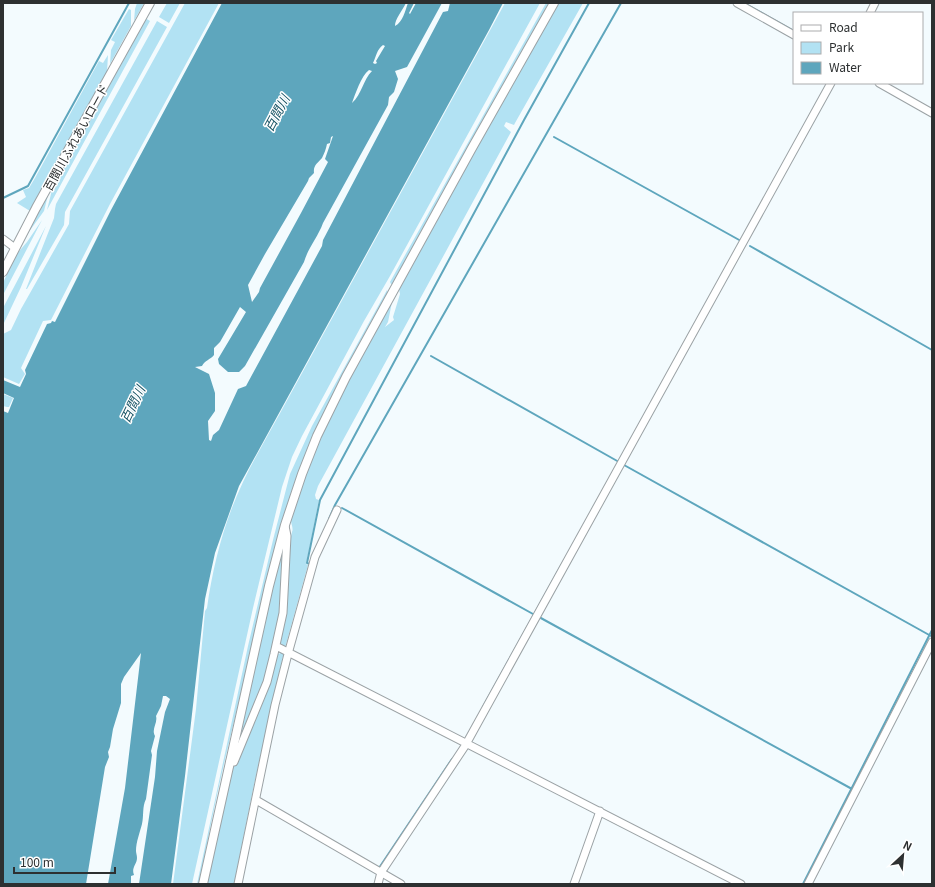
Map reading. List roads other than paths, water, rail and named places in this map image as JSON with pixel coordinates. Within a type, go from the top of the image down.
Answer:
[{"type":"street","name":"百間川ふれあいロード","points":[[3,272],[150,3]]},
{"type":"street","points":[[203,884],[269,586],[285,525],[312,448],[346,377],[517,67],[554,3]]},
{"type":"street","points":[[737,3],[793,34]]},
{"type":"street","points":[[870,12],[875,3]]},
{"type":"street","points":[[378,884],[379,871],[465,743],[830,84]]},
{"type":"street","points":[[881,84],[932,113]]},
{"type":"street","points":[[3,239],[15,248]]},
{"type":"street","points":[[238,884],[287,652],[315,557],[337,510]]},
{"type":"street","points":[[230,761],[234,762],[268,682],[283,613],[287,536],[285,525]]},
{"type":"street","points":[[808,884],[932,642]]},
{"type":"street","points":[[276,646],[599,813],[741,884]]},
{"type":"street","points":[[256,800],[401,884]]},
{"type":"street","points":[[574,884],[599,813]]},
{"type":"water","name":"百間川","points":[[222,3],[406,3],[397,18],[395,26],[402,19],[408,3],[414,3],[409,13],[410,14],[416,3],[442,3],[407,67],[395,71],[398,79],[394,92],[389,97],[388,105],[323,223],[304,262],[245,366],[239,372],[228,372],[219,364],[218,359],[246,312],[240,307],[220,342],[214,348],[214,355],[202,366],[195,367],[209,374],[215,393],[215,411],[208,421],[209,440],[211,441],[213,435],[219,430],[238,389],[246,386],[322,246],[323,240],[443,12],[448,11],[450,3],[503,3],[239,486],[215,553],[205,599],[171,884],[139,884],[155,777],[157,751],[165,712],[170,699],[163,696],[161,706],[156,716],[154,731],[155,736],[151,751],[152,755],[143,821],[137,844],[137,860],[133,870],[134,875],[131,876],[131,884],[108,884],[125,788],[141,653],[124,677],[121,684],[121,703],[113,729],[108,752],[109,757],[105,767],[86,884],[3,884],[3,411],[8,413],[14,398],[3,393],[3,380],[20,387],[26,374],[25,370],[47,324],[51,323],[52,321],[55,322],[111,210]],"holes":[[[383,45],[385,46],[376,61],[377,63],[375,64],[373,63],[377,53]],[[369,70],[372,71],[352,103],[366,73]],[[333,136],[325,159],[328,162],[259,292],[252,302],[248,285],[309,178],[314,173],[315,166],[322,158],[327,144],[330,143],[331,137]]]},
{"type":"waterway","points":[[3,198],[28,186],[129,3]]},
{"type":"waterway","points":[[310,564],[307,563],[320,500],[524,120],[589,3]]},
{"type":"waterway","points":[[329,519],[335,505],[621,3]]},
{"type":"waterway","points":[[744,3],[793,30]]},
{"type":"waterway","points":[[554,137],[741,241]]},
{"type":"waterway","points":[[750,246],[932,350]]},
{"type":"waterway","points":[[431,356],[619,462]]},
{"type":"waterway","points":[[624,465],[931,636]]},
{"type":"waterway","points":[[342,508],[533,614]]},
{"type":"waterway","points":[[483,707],[562,564]]},
{"type":"waterway","points":[[539,617],[852,789]]},
{"type":"waterway","points":[[803,884],[932,630]]},
{"type":"waterway","points":[[379,868],[452,759]]}]
